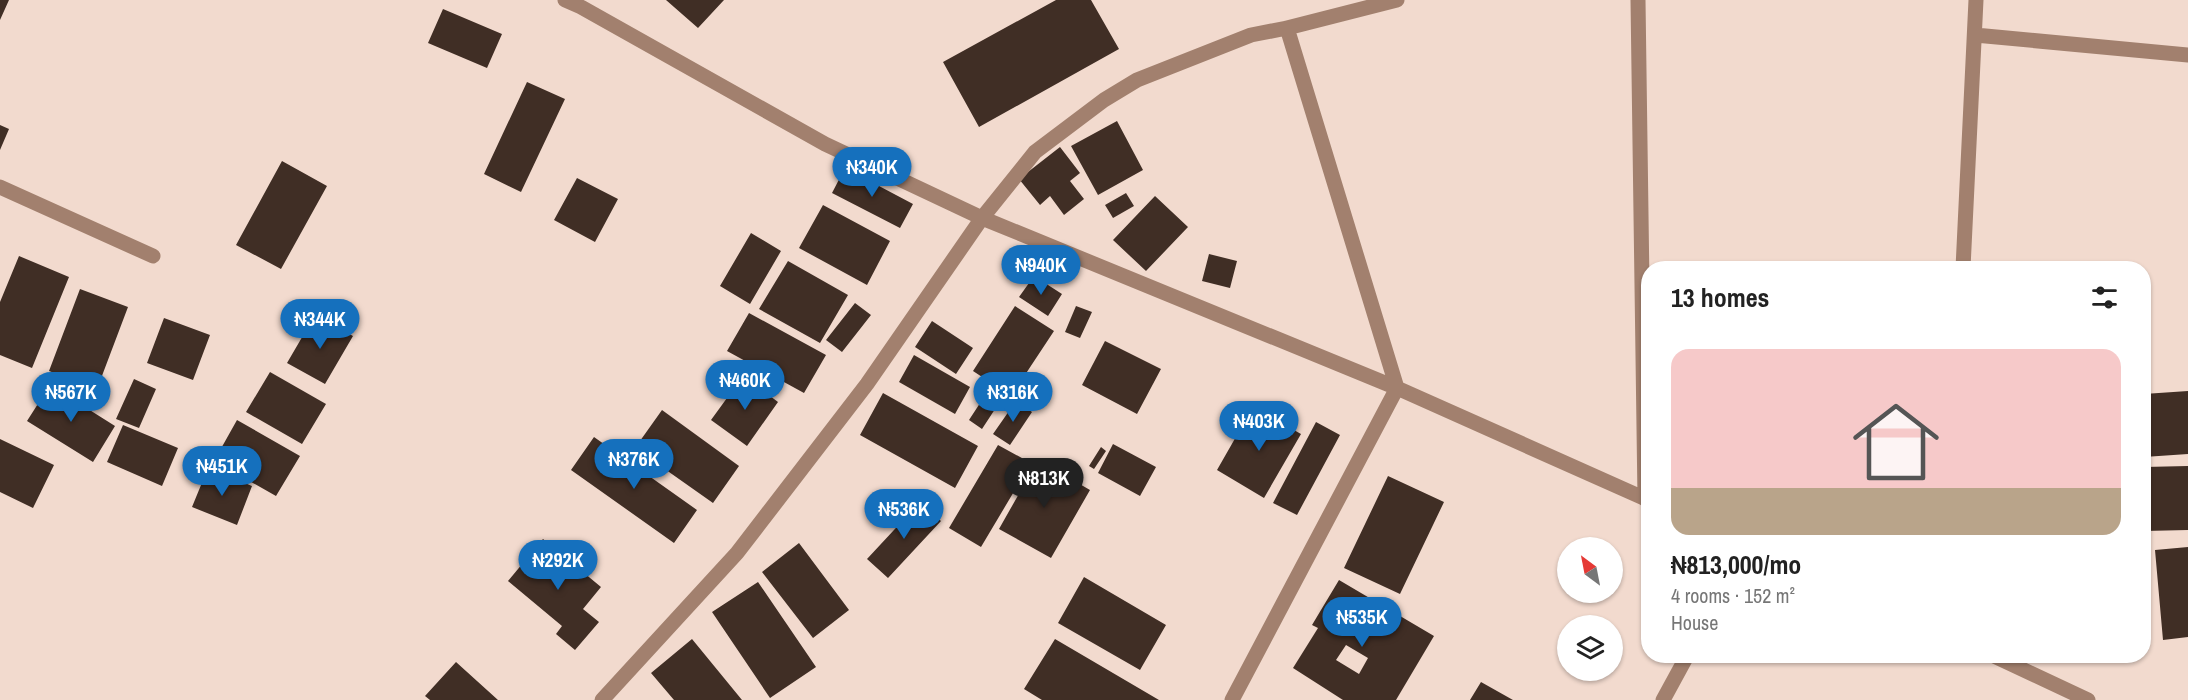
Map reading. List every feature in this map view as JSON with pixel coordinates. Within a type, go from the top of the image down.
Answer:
[{"type":"street","points":[[566,0],[584,3],[740,98],[825,144],[982,218],[1397,388],[1641,496]]},
{"type":"street","points":[[602,700],[737,553],[867,384],[982,218],[1035,153],[1104,100],[1137,80],[1251,35],[1397,0]]},
{"type":"street","points":[[1638,0],[1643,261]]},
{"type":"street","points":[[1963,261],[1976,0]]},
{"type":"street","points":[[1232,700],[1397,388],[1287,28]]},
{"type":"street","points":[[1975,35],[2188,55]]},
{"type":"street","points":[[0,187],[153,256]]},
{"type":"street","points":[[1663,700],[1683,663]]},
{"type":"street","points":[[2009,663],[2088,700]]},
{"type":"building","points":[[0,0],[9,0],[0,20]]},
{"type":"building","points":[[666,0],[724,0],[698,28]]},
{"type":"building","points":[[1056,0],[1091,0],[1119,49],[979,127],[943,62]]},
{"type":"building","points":[[443,9],[502,34],[487,68],[428,43]]},
{"type":"building","points":[[527,82],[565,99],[521,192],[484,174]]},
{"type":"building","points":[[1117,121],[1143,170],[1098,195],[1071,146]]},
{"type":"building","points":[[0,125],[9,129],[0,150]]},
{"type":"building","points":[[1060,147],[1080,173],[1070,181],[1084,199],[1064,215],[1050,196],[1040,205],[1019,179]]},
{"type":"building","points":[[282,161],[327,186],[281,269],[236,245]]},
{"type":"building","points":[[845,168],[913,204],[900,228],[832,193]]},
{"type":"building","points":[[577,178],[618,199],[595,242],[554,220]]},
{"type":"building","points":[[1126,193],[1134,206],[1113,218],[1105,205]]},
{"type":"building","points":[[1155,196],[1188,227],[1146,271],[1113,240]]},
{"type":"building","points":[[823,205],[890,241],[867,285],[799,248]]},
{"type":"building","points":[[751,233],[781,251],[750,304],[720,286]]},
{"type":"building","points":[[1209,254],[1237,261],[1230,288],[1202,281]]},
{"type":"building","points":[[19,256],[69,277],[32,368],[0,355],[0,302]]},
{"type":"building","points":[[788,261],[848,295],[820,343],[759,309]]},
{"type":"building","points":[[1034,276],[1062,294],[1048,316],[1019,297]]},
{"type":"building","points":[[80,289],[128,307],[97,389],[49,371]]},
{"type":"building","points":[[855,303],[871,315],[842,352],[826,340]]},
{"type":"building","points":[[1015,306],[1054,331],[1011,396],[973,371]]},
{"type":"building","points":[[1076,306],[1092,312],[1080,338],[1065,332]]},
{"type":"building","points":[[749,313],[826,355],[804,393],[727,351]]},
{"type":"building","points":[[315,315],[353,336],[325,384],[287,363]]},
{"type":"building","points":[[164,318],[210,335],[193,380],[147,363]]},
{"type":"building","points":[[932,321],[973,348],[956,374],[915,347]]},
{"type":"building","points":[[1105,341],[1161,369],[1137,414],[1082,385]]},
{"type":"building","points":[[914,355],[970,387],[955,414],[899,382]]},
{"type":"building","points":[[270,372],[326,404],[302,444],[246,412]]},
{"type":"building","points":[[743,376],[778,402],[747,446],[711,420]]},
{"type":"building","points":[[134,379],[156,389],[139,428],[116,419]]},
{"type":"building","points":[[50,385],[115,426],[93,462],[27,421]]},
{"type":"building","points":[[2188,391],[2188,454],[2151,457],[2151,394]]},
{"type":"building","points":[[883,393],[978,446],[955,488],[860,435]]},
{"type":"building","points":[[986,394],[999,403],[982,429],[969,420]]},
{"type":"building","points":[[1016,401],[1032,412],[1010,445],[993,434]]},
{"type":"building","points":[[1253,407],[1301,434],[1264,498],[1217,470]]},
{"type":"building","points":[[662,410],[739,466],[713,503],[635,448]]},
{"type":"building","points":[[237,420],[300,456],[276,496],[214,461]]},
{"type":"building","points":[[1316,422],[1340,435],[1297,515],[1273,503]]},
{"type":"building","points":[[123,425],[178,448],[162,486],[107,462]]},
{"type":"building","points":[[594,437],[697,510],[674,543],[571,470]]},
{"type":"building","points":[[0,439],[54,465],[33,508],[0,492]]},
{"type":"building","points":[[1113,444],[1156,467],[1140,496],[1098,473]]},
{"type":"building","points":[[998,445],[1031,463],[981,547],[949,528]]},
{"type":"building","points":[[1101,447],[1106,451],[1094,469],[1089,466]]},
{"type":"building","points":[[1038,460],[1090,490],[1051,558],[999,529]]},
{"type":"building","points":[[2188,466],[2188,530],[2151,531],[2151,467]]},
{"type":"building","points":[[208,468],[252,486],[237,525],[192,507]]},
{"type":"building","points":[[1388,476],[1444,502],[1400,594],[1344,568]]},
{"type":"building","points":[[920,502],[941,521],[888,578],[867,559]]},
{"type":"building","points":[[543,539],[601,587],[583,609],[599,622],[575,650],[556,634],[562,626],[508,581]]},
{"type":"building","points":[[799,543],[849,610],[813,638],[762,572]]},
{"type":"building","points":[[2188,547],[2188,637],[2163,640],[2155,550]]},
{"type":"building","points":[[1084,577],[1166,625],[1140,670],[1058,623]]},
{"type":"building","points":[[1339,580],[1434,636],[1396,700],[1343,700],[1293,668],[1318,628],[1312,625]],"holes":[[[1346,645],[1368,658],[1359,674],[1336,660]]]},
{"type":"building","points":[[758,582],[816,667],[770,698],[712,612]]},
{"type":"building","points":[[692,639],[742,700],[674,700],[651,673]]},
{"type":"building","points":[[1055,639],[1159,700],[1042,700],[1024,689]]},
{"type":"building","points":[[456,662],[498,700],[430,700],[425,696]]},
{"type":"building","points":[[1481,682],[1513,700],[1470,700]]}]
